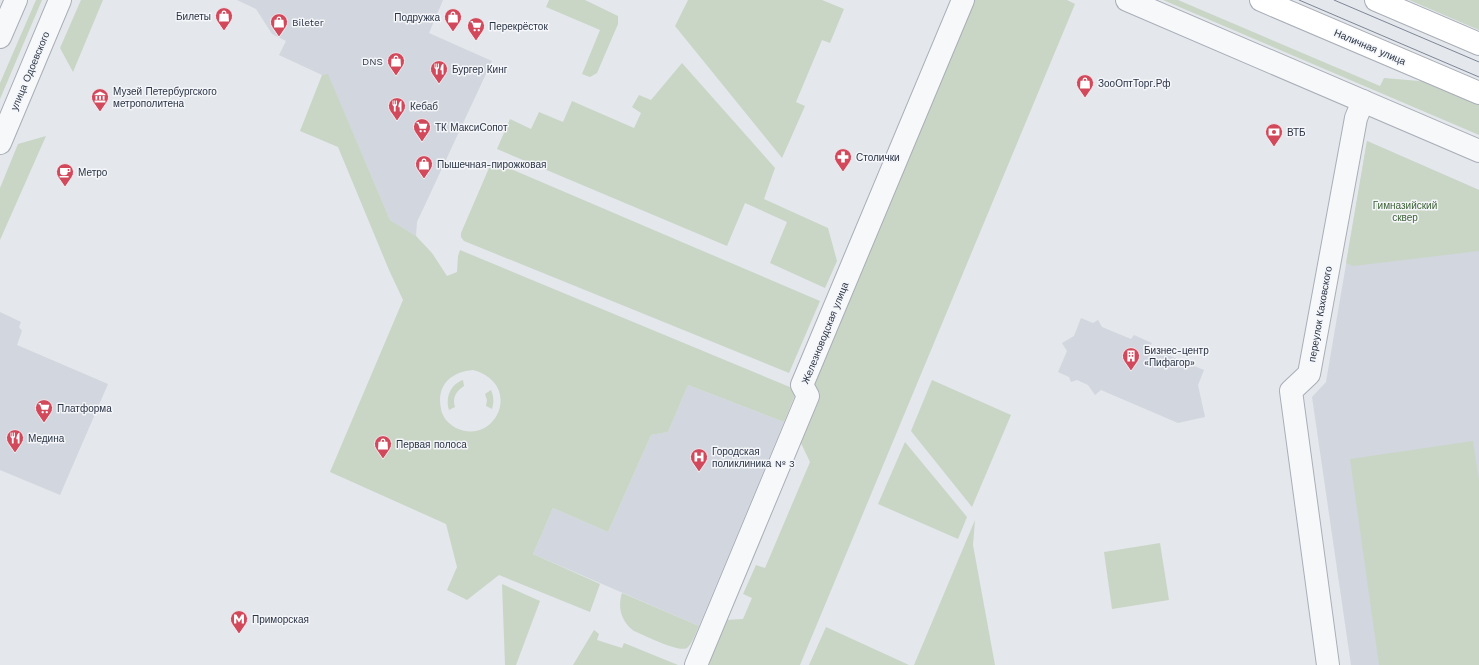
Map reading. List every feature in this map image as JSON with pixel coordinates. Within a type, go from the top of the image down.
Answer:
[{"type":"main road","name":"Наличная улица","points":[[1261,0],[1479,93]]},
{"type":"main road","points":[[1376,0],[1479,44]]},
{"type":"street","points":[[0,37],[16,0]]},
{"type":"street","name":"улица Одоевского","points":[[0,143],[60,0]]},
{"type":"street","name":"Железноводская улица","points":[[696,665],[808,396],[802,385],[963,0]]},
{"type":"street","points":[[1127,0],[1479,151]]},
{"type":"street","name":"переулок Каховского","points":[[1328,665],[1291,391],[1309,374],[1356,118],[1363,101]]},
{"type":"shaded area","points":[[237,0],[443,0],[429,33],[492,61],[417,222],[416,236],[390,220],[328,75],[322,75],[279,55],[286,41],[272,34],[256,9]]},
{"type":"shaded area","points":[[1367,141],[1479,190],[1479,665],[1351,665],[1312,397],[1326,382]]},
{"type":"shaded area","name":"Платформа","points":[[0,312],[21,322],[19,327],[22,331],[17,345],[108,384],[60,495],[0,470]]},
{"type":"shaded area","name":"Бизнес-центр «Пифагор»","points":[[1081,318],[1093,323],[1098,320],[1102,327],[1131,339],[1134,335],[1152,343],[1150,347],[1179,360],[1188,358],[1189,364],[1204,370],[1198,385],[1205,417],[1178,423],[1101,390],[1095,395],[1088,385],[1077,380],[1071,382],[1069,377],[1058,372],[1067,351],[1062,343],[1074,336]]},
{"type":"shaded area","name":"Городская поликлиника № 3","points":[[688,385],[784,422],[699,626],[533,554],[553,508],[608,532],[651,435],[668,432]]},
{"type":"green space","points":[[36,0],[42,0],[0,99],[0,83]]},
{"type":"green space","points":[[81,0],[103,0],[73,72],[60,48]]},
{"type":"green space","points":[[549,0],[585,0],[618,16],[618,24],[597,73],[590,77],[582,74],[600,30],[546,7]]},
{"type":"green space","points":[[688,0],[822,0],[844,9],[830,43],[822,40],[796,102],[805,106],[782,158],[675,26]]},
{"type":"green space","points":[[970,0],[1067,0],[1075,4],[800,665],[705,665],[725,620],[743,619],[752,598],[743,594],[756,565],[765,568],[810,462],[799,439],[820,393],[812,383]]},
{"type":"green space","points":[[1163,0],[1178,0],[1380,86],[1384,78],[1431,82],[1479,102],[1479,135]]},
{"type":"green space","points":[[1409,0],[1479,0],[1479,30]]},
{"type":"green space","points":[[682,63],[775,168],[764,199],[828,228],[837,261],[825,288],[770,263],[787,222],[745,203],[727,246],[497,149],[510,119],[531,129],[539,112],[563,122],[572,101],[634,128],[641,113],[632,107],[639,95],[651,100]]},
{"type":"green space","points":[[328,74],[390,220],[416,236],[432,253],[447,276],[457,272],[460,250],[797,390],[784,422],[688,385],[668,432],[651,435],[608,532],[553,508],[533,554],[600,584],[590,612],[499,575],[467,600],[447,590],[457,567],[446,524],[330,472],[403,300],[338,147],[300,131],[322,75]],"holes":[[[473,370],[489,377],[497,388],[501,400],[499,411],[492,422],[483,429],[470,432],[456,428],[450,424],[443,414],[440,401],[443,387],[447,381],[465,371]]]},
{"type":"green space","points":[[46,136],[0,240],[0,188],[18,144]]},
{"type":"green space","name":"Гимназийский сквер","points":[[1367,141],[1479,190],[1479,251],[1353,266],[1346,263]]},
{"type":"green space","points":[[492,161],[820,301],[789,373],[464,241],[461,237],[461,233]]},
{"type":"green space","points":[[463,380],[464,386],[457,392],[454,398],[455,407],[449,410],[448,400],[450,392],[455,385]]},
{"type":"green space","points":[[932,380],[1011,415],[972,507],[911,431]]},
{"type":"green space","points":[[491,390],[493,395],[492,409],[486,406],[487,400],[485,394]]},
{"type":"green space","points":[[1473,441],[1479,481],[1479,665],[1379,665],[1350,459]]},
{"type":"green space","points":[[905,442],[967,517],[958,539],[878,504]]},
{"type":"green space","points":[[975,520],[973,545],[995,665],[914,665]]},
{"type":"green space","points":[[1160,543],[1169,600],[1112,609],[1104,552]]},
{"type":"green space","points":[[502,584],[540,601],[516,665],[505,665]]},
{"type":"green space","points":[[622,593],[699,626],[689,646],[683,649],[677,648],[661,643],[634,631],[626,623],[620,609]]},
{"type":"green space","points":[[826,627],[909,665],[809,665]]},
{"type":"green space","points":[[594,630],[599,634],[597,640],[622,648],[624,643],[678,665],[573,665]]},
{"type":"tram line","points":[[1299,0],[1479,77]]},
{"type":"tram line","points":[[1334,0],[1479,62]]},
{"type":"place","name":"Билеты","points":[[224,31]]},
{"type":"place","name":"Подружка","points":[[453,32]]},
{"type":"place","name":"Bileter","points":[[279,37]]},
{"type":"place","name":"Перекрёсток","points":[[476,41]]},
{"type":"place","name":"DNS","points":[[396,76]]},
{"type":"place","name":"Бургер Кинг","points":[[439,84]]},
{"type":"place","name":"ЗооОптТорг.Рф","points":[[1085,98]]},
{"type":"place","name":"Музей Петербургского метрополитена","points":[[100,112]]},
{"type":"place","name":"Кебаб","points":[[397,121]]},
{"type":"place","name":"ТК МаксиСопот","points":[[422,142]]},
{"type":"place","name":"ВТБ","points":[[1274,147]]},
{"type":"place","name":"Столички","points":[[843,172]]},
{"type":"place","name":"Пышечная-пирожковая","points":[[424,179]]},
{"type":"place","name":"Метро","points":[[65,187]]},
{"type":"place","name":"Бизнес-центр «Пифагор»","points":[[1131,371]]},
{"type":"place","name":"Платформа","points":[[44,423]]},
{"type":"place","name":"Медина","points":[[15,453]]},
{"type":"place","name":"Первая полоса","points":[[383,459]]},
{"type":"place","name":"Городская поликлиника № 3","points":[[699,472]]},
{"type":"place","name":"Приморская","points":[[239,634]]}]
